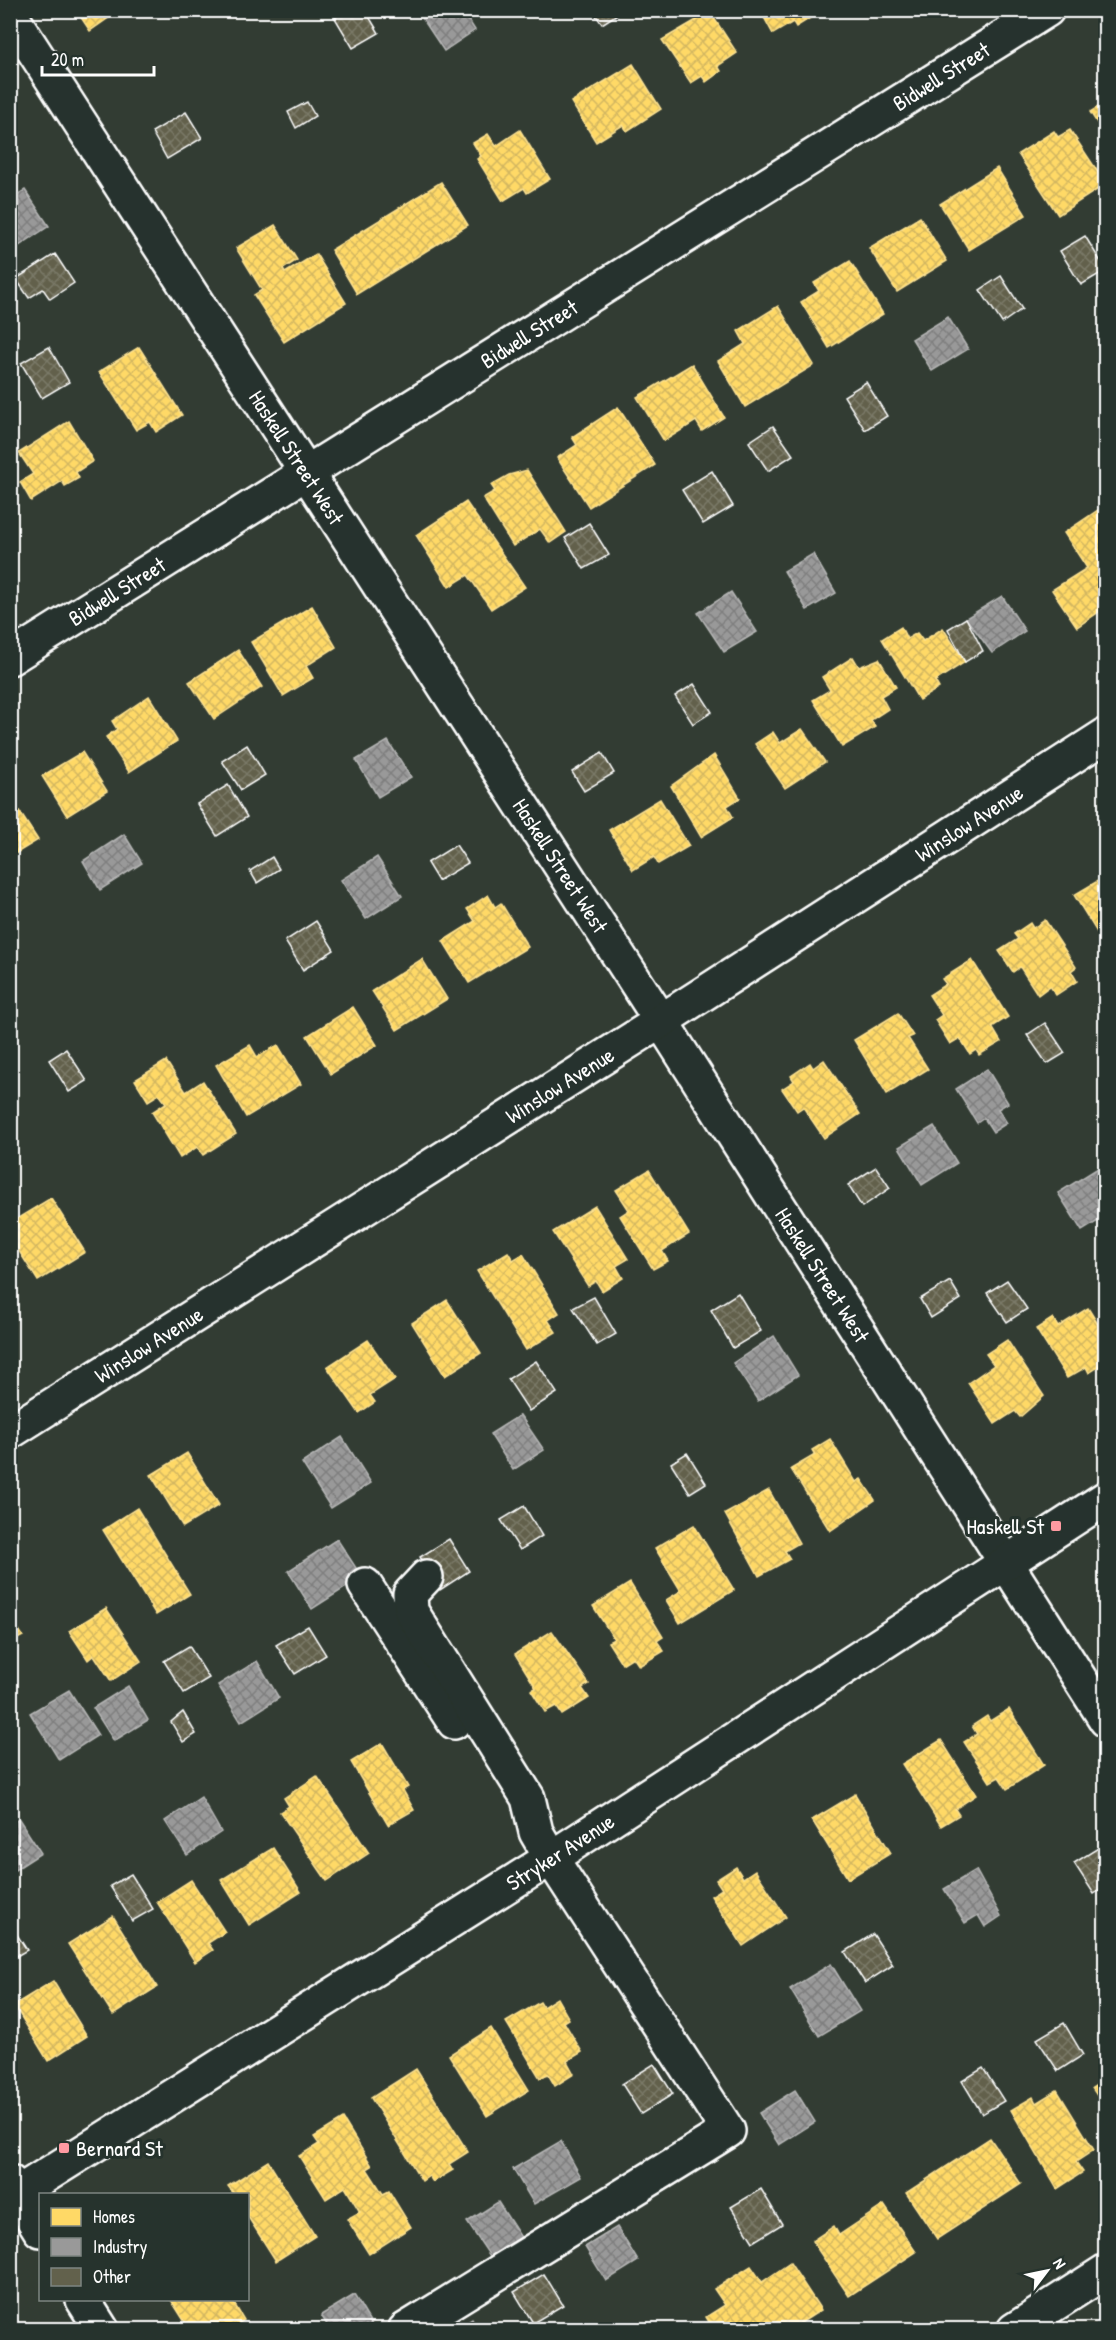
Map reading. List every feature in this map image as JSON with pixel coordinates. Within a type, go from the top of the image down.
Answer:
[{"type":"street","name":"Bidwell Street","points":[[10,658],[1047,10]]},
{"type":"street","name":"Haskell Street West","points":[[10,14],[661,1021],[1106,1720]]},
{"type":"street","name":"Winslow Avenue","points":[[10,1432],[661,1021],[1106,735]]},
{"type":"street","name":"Stryker Avenue","points":[[13,2191],[543,1845],[1106,1498]]},
{"type":"street","points":[[426,1577],[410,1594],[411,1611],[528,1798],[543,1845]]},
{"type":"street","points":[[365,1586],[502,1797],[543,1845],[728,2131],[405,2330]]},
{"type":"street","points":[[13,2191],[39,2229]]},
{"type":"street","points":[[1014,2330],[1106,2271]]},
{"type":"street","points":[[84,2301],[102,2330]]},
{"type":"building: Homes","points":[[76,10],[120,10],[90,31]]},
{"type":"building: Homes","points":[[760,10],[823,10],[796,27],[793,22],[773,34]]},
{"type":"building: Homes","points":[[710,12],[737,53],[718,66],[721,71],[706,82],[702,76],[691,83],[662,40]]},
{"type":"building: Homes","points":[[633,64],[661,109],[627,131],[623,125],[596,142],[571,102]]},
{"type":"building: Homes","points":[[1106,102],[1106,137],[1090,112]]},
{"type":"building: Homes","points":[[520,130],[550,179],[527,193],[524,188],[503,201],[477,159],[481,156],[473,143],[488,134],[496,146]]},
{"type":"building: Homes","points":[[1070,130],[1106,184],[1058,215],[1018,154],[1054,131],[1058,137]]},
{"type":"building: Homes","points":[[997,168],[1026,215],[969,250],[940,204]]},
{"type":"building: Homes","points":[[441,182],[468,225],[357,294],[331,250]]},
{"type":"building: Homes","points":[[920,217],[947,261],[897,292],[869,248]]},
{"type":"building: Homes","points":[[275,225],[297,260],[283,269],[285,273],[316,254],[346,303],[284,342],[254,295],[262,290],[236,248]]},
{"type":"building: Homes","points":[[850,261],[883,314],[829,348],[801,302],[819,291],[814,283]]},
{"type":"building: Homes","points":[[778,306],[814,365],[745,407],[718,361],[745,344],[738,331]]},
{"type":"building: Homes","points":[[139,347],[182,415],[156,432],[150,422],[136,430],[99,372]]},
{"type":"building: Homes","points":[[692,364],[724,417],[702,431],[696,421],[664,441],[637,397]]},
{"type":"building: Homes","points":[[618,407],[655,465],[589,507],[557,458],[577,445],[572,437]]},
{"type":"building: Homes","points":[[69,421],[93,461],[76,472],[79,478],[65,486],[62,481],[31,501],[20,482],[33,474],[19,453]]},
{"type":"building: Homes","points":[[527,470],[566,532],[550,543],[540,529],[513,546],[483,498],[495,491],[491,485],[509,475]]},
{"type":"building: Homes","points":[[466,502],[525,587],[491,609],[468,575],[449,587],[416,535]]},
{"type":"building: Homes","points":[[1098,510],[1106,522],[1106,607],[1077,627],[1052,590],[1087,568],[1064,533]]},
{"type":"building: Homes","points":[[312,606],[336,647],[306,666],[313,678],[283,696],[251,642]]},
{"type":"building: Homes","points":[[901,627],[907,639],[917,633],[923,641],[943,628],[965,662],[935,681],[939,688],[919,700],[882,639]]},
{"type":"building: Homes","points":[[238,650],[262,687],[214,719],[189,682]]},
{"type":"building: Homes","points":[[853,657],[859,667],[879,659],[896,687],[881,696],[888,709],[871,720],[875,727],[842,747],[813,700],[830,690],[822,677]]},
{"type":"building: Homes","points":[[149,696],[177,741],[129,772],[106,737],[117,729],[112,721]]},
{"type":"building: Homes","points":[[802,729],[825,762],[785,788],[755,744],[773,732],[780,743]]},
{"type":"building: Homes","points":[[82,752],[107,791],[67,816],[42,776]]},
{"type":"building: Homes","points":[[714,755],[740,798],[727,806],[733,817],[701,837],[671,786]]},
{"type":"building: Homes","points":[[10,797],[38,840],[10,857]]},
{"type":"building: Homes","points":[[660,799],[689,846],[658,864],[654,857],[633,870],[609,830]]},
{"type":"building: Homes","points":[[1106,876],[1106,940],[1103,942],[1074,895]]},
{"type":"building: Homes","points":[[488,895],[495,907],[501,903],[528,947],[469,983],[443,941],[475,921],[467,909]]},
{"type":"building: Homes","points":[[1045,920],[1076,967],[1071,971],[1077,981],[1056,995],[1050,986],[1038,995],[1020,967],[1013,972],[999,951],[1018,939],[1014,934],[1030,923],[1033,928]]},
{"type":"building: Homes","points":[[422,959],[447,999],[397,1030],[372,991]]},
{"type":"building: Homes","points":[[972,960],[1008,1017],[992,1027],[1001,1042],[979,1055],[976,1050],[970,1054],[960,1038],[950,1044],[935,1020],[942,1015],[929,995],[946,984],[942,979]]},
{"type":"building: Homes","points":[[353,1007],[377,1045],[331,1074],[307,1036]]},
{"type":"building: Homes","points":[[898,1013],[913,1036],[908,1038],[928,1069],[887,1094],[854,1040]]},
{"type":"building: Homes","points":[[250,1045],[257,1057],[278,1045],[301,1084],[246,1117],[216,1065]]},
{"type":"building: Homes","points":[[824,1060],[860,1114],[824,1138],[803,1107],[797,1111],[782,1089],[794,1081],[791,1076],[810,1063],[813,1068]]},
{"type":"building: Homes","points":[[166,1061],[186,1092],[203,1081],[236,1134],[203,1155],[197,1147],[180,1158],[152,1112],[166,1103],[159,1094],[148,1101],[135,1080]]},
{"type":"building: Homes","points":[[649,1170],[689,1234],[662,1251],[668,1261],[653,1269],[620,1216],[629,1210],[616,1190]]},
{"type":"building: Homes","points":[[51,1198],[85,1252],[38,1281],[10,1237],[10,1223]]},
{"type":"building: Homes","points":[[595,1206],[628,1259],[616,1266],[623,1278],[602,1291],[596,1281],[588,1286],[553,1232]]},
{"type":"building: Homes","points":[[508,1252],[513,1260],[523,1254],[559,1313],[548,1320],[556,1332],[526,1350],[477,1271]]},
{"type":"building: Homes","points":[[447,1300],[481,1353],[445,1376],[412,1323]]},
{"type":"building: Homes","points":[[1088,1308],[1106,1337],[1106,1362],[1089,1373],[1086,1367],[1067,1378],[1036,1329],[1053,1318],[1058,1327]]},
{"type":"building: Homes","points":[[368,1340],[395,1379],[370,1395],[375,1402],[359,1413],[327,1367]]},
{"type":"building: Homes","points":[[1007,1340],[1044,1396],[1020,1417],[1015,1411],[995,1424],[968,1383],[994,1365],[986,1354]]},
{"type":"building: Homes","points":[[830,1439],[856,1482],[861,1479],[875,1500],[830,1531],[791,1469],[815,1455],[812,1450]]},
{"type":"building: Homes","points":[[187,1453],[219,1505],[183,1527],[151,1475]]},
{"type":"building: Homes","points":[[769,1490],[799,1543],[785,1551],[790,1559],[759,1576],[725,1514]]},
{"type":"building: Homes","points":[[137,1508],[190,1594],[156,1615],[103,1530]]},
{"type":"building: Homes","points":[[694,1525],[734,1590],[680,1623],[666,1600],[681,1591],[655,1548]]},
{"type":"building: Homes","points":[[630,1583],[663,1637],[657,1641],[664,1651],[639,1666],[633,1657],[622,1664],[608,1642],[614,1639],[593,1606]]},
{"type":"building: Homes","points":[[106,1608],[141,1661],[111,1681],[94,1655],[88,1660],[69,1631]]},
{"type":"building: Homes","points":[[10,1617],[23,1636],[10,1643]]},
{"type":"building: Homes","points":[[552,1631],[589,1684],[582,1688],[589,1698],[562,1715],[556,1706],[545,1712],[531,1690],[536,1688],[515,1654]]},
{"type":"building: Homes","points":[[1009,1709],[1044,1765],[1007,1789],[999,1777],[990,1782],[964,1742],[977,1734],[972,1726],[987,1716],[990,1721]]},
{"type":"building: Homes","points":[[941,1740],[976,1795],[955,1809],[959,1815],[941,1826],[902,1764]]},
{"type":"building: Homes","points":[[382,1743],[408,1787],[403,1790],[414,1810],[388,1825],[351,1762]]},
{"type":"building: Homes","points":[[317,1776],[369,1853],[327,1881],[280,1812],[289,1806],[284,1798]]},
{"type":"building: Homes","points":[[855,1794],[891,1853],[848,1879],[812,1820]]},
{"type":"building: Homes","points":[[273,1848],[301,1892],[249,1925],[221,1880]]},
{"type":"building: Homes","points":[[736,1867],[743,1878],[755,1870],[786,1917],[743,1946],[711,1896],[722,1889],[716,1880]]},
{"type":"building: Homes","points":[[191,1880],[225,1932],[208,1943],[213,1950],[195,1962],[157,1902]]},
{"type":"building: Homes","points":[[113,1916],[157,1987],[113,2015],[68,1944]]},
{"type":"building: Homes","points":[[53,1981],[87,2036],[48,2061],[14,2005]]},
{"type":"building: Homes","points":[[557,1998],[569,2019],[564,2022],[582,2052],[567,2061],[574,2074],[555,2086],[548,2074],[540,2078],[506,2022],[540,2002],[543,2007]]},
{"type":"building: Homes","points":[[491,2028],[529,2090],[487,2116],[449,2055]]},
{"type":"building: Homes","points":[[416,2069],[468,2152],[449,2164],[453,2170],[433,2182],[429,2176],[422,2181],[371,2098]]},
{"type":"building: Homes","points":[[1106,2079],[1106,2109],[1092,2088]]},
{"type":"building: Homes","points":[[1057,2090],[1094,2150],[1076,2162],[1083,2172],[1057,2189],[1011,2110],[1033,2097],[1036,2103]]},
{"type":"building: Homes","points":[[343,2119],[372,2166],[367,2169],[383,2194],[389,2191],[411,2227],[369,2254],[347,2219],[360,2212],[345,2187],[326,2199],[299,2156],[319,2144],[314,2137]]},
{"type":"building: Homes","points":[[990,2138],[1021,2184],[937,2239],[906,2193]]},
{"type":"building: Homes","points":[[268,2161],[315,2236],[276,2261],[249,2219],[249,2193],[233,2193],[228,2186]]},
{"type":"building: Homes","points":[[884,2205],[916,2252],[849,2296],[812,2241],[834,2226],[839,2235]]},
{"type":"building: Homes","points":[[790,2263],[821,2310],[790,2330],[714,2330],[706,2317],[725,2305],[714,2289],[751,2266],[762,2282]]},
{"type":"building: Homes","points":[[172,2301],[233,2301],[244,2320],[229,2330],[190,2330]]},
{"type":"building: Industry","points":[[433,10],[462,10],[475,30],[444,51],[422,18]]},
{"type":"building: Industry","points":[[25,190],[49,226],[19,246],[10,234],[10,199]]},
{"type":"building: Industry","points":[[948,317],[968,349],[932,371],[912,339]]},
{"type":"building: Industry","points":[[813,554],[836,593],[807,610],[784,571]]},
{"type":"building: Industry","points":[[731,592],[757,632],[724,652],[698,613]]},
{"type":"building: Industry","points":[[1002,596],[1025,631],[992,653],[966,618]]},
{"type":"building: Industry","points":[[388,741],[411,777],[378,797],[356,760]]},
{"type":"building: Industry","points":[[124,834],[142,863],[100,890],[83,861]]},
{"type":"building: Industry","points":[[377,857],[402,896],[366,919],[341,880]]},
{"type":"building: Industry","points":[[987,1069],[1008,1103],[998,1109],[1007,1123],[993,1132],[984,1118],[977,1123],[956,1089]]},
{"type":"building: Industry","points":[[934,1126],[957,1163],[922,1185],[899,1147]]},
{"type":"building: Industry","points":[[1098,1168],[1106,1179],[1106,1216],[1082,1231],[1058,1193]]},
{"type":"building: Industry","points":[[774,1336],[798,1375],[758,1401],[733,1363]]},
{"type":"building: Industry","points":[[520,1415],[544,1450],[513,1470],[490,1434]]},
{"type":"building: Industry","points":[[342,1437],[371,1483],[331,1508],[302,1463]]},
{"type":"building: Industry","points":[[337,1539],[362,1577],[312,1609],[288,1571]]},
{"type":"building: Industry","points":[[257,1661],[279,1698],[241,1722],[218,1685]]},
{"type":"building: Industry","points":[[128,1686],[148,1720],[114,1741],[93,1708]]},
{"type":"building: Industry","points":[[69,1690],[98,1735],[59,1760],[30,1713]]},
{"type":"building: Industry","points":[[201,1797],[221,1832],[187,1855],[165,1821]]},
{"type":"building: Industry","points":[[19,1819],[41,1853],[10,1873],[10,1824]]},
{"type":"building: Industry","points":[[976,1870],[1001,1916],[985,1927],[978,1915],[965,1923],[944,1889]]},
{"type":"building: Industry","points":[[831,1964],[860,2011],[819,2036],[790,1989]]},
{"type":"building: Industry","points":[[795,2090],[815,2122],[779,2145],[759,2113]]},
{"type":"building: Industry","points":[[561,2141],[581,2177],[534,2204],[513,2169]]},
{"type":"building: Industry","points":[[498,2202],[522,2239],[492,2259],[467,2222]]},
{"type":"building: Industry","points":[[617,2227],[638,2261],[606,2281],[585,2247]]},
{"type":"building: Industry","points":[[354,2295],[375,2330],[330,2330],[321,2315]]},
{"type":"building: Industry","points":[[472,2319],[478,2330],[456,2330]]},
{"type":"building: Other","points":[[347,10],[365,10],[379,33],[353,48],[335,18]]},
{"type":"building: Other","points":[[592,10],[622,10],[622,11],[602,24]]},
{"type":"building: Other","points":[[307,102],[315,116],[296,128],[288,112]]},
{"type":"building: Other","points":[[186,112],[202,138],[167,159],[152,132]]},
{"type":"building: Other","points":[[1085,236],[1106,270],[1081,285],[1060,251]]},
{"type":"building: Other","points":[[55,254],[74,283],[50,299],[43,289],[29,298],[16,279]]},
{"type":"building: Other","points":[[1001,276],[1022,309],[1002,323],[980,290]]},
{"type":"building: Other","points":[[49,347],[69,382],[42,398],[21,363]]},
{"type":"building: Other","points":[[866,382],[887,416],[865,430],[844,396]]},
{"type":"building: Other","points":[[773,426],[793,455],[768,471],[749,442]]},
{"type":"building: Other","points":[[712,471],[733,506],[703,524],[682,490]]},
{"type":"building: Other","points":[[589,523],[609,555],[584,569],[565,538]]},
{"type":"building: Other","points":[[966,618],[983,651],[965,662],[948,629]]},
{"type":"building: Other","points":[[694,684],[712,712],[693,724],[675,696]]},
{"type":"building: Other","points":[[247,745],[265,775],[241,790],[222,761]]},
{"type":"building: Other","points":[[602,753],[614,773],[584,791],[572,772]]},
{"type":"building: Other","points":[[228,785],[247,817],[217,836],[197,804]]},
{"type":"building: Other","points":[[456,845],[468,863],[438,881],[427,863]]},
{"type":"building: Other","points":[[272,857],[279,869],[257,883],[250,871]]},
{"type":"building: Other","points":[[316,921],[334,950],[303,970],[285,941]]},
{"type":"building: Other","points":[[1045,1023],[1065,1053],[1047,1064],[1027,1035]]},
{"type":"building: Other","points":[[66,1049],[87,1081],[69,1092],[49,1060]]},
{"type":"building: Other","points":[[876,1167],[890,1188],[862,1207],[848,1185]]},
{"type":"building: Other","points":[[1007,1280],[1027,1309],[1007,1322],[987,1293]]},
{"type":"building: Other","points":[[950,1281],[961,1299],[931,1318],[920,1299]]},
{"type":"building: Other","points":[[738,1293],[761,1331],[733,1348],[711,1310]]},
{"type":"building: Other","points":[[594,1297],[616,1334],[597,1345],[573,1308]]},
{"type":"building: Other","points":[[536,1361],[557,1393],[529,1411],[508,1379]]},
{"type":"building: Other","points":[[687,1453],[706,1483],[690,1493],[671,1463]]},
{"type":"building: Other","points":[[524,1506],[542,1536],[520,1550],[501,1520]]},
{"type":"building: Other","points":[[449,1539],[469,1571],[440,1590],[420,1557]]},
{"type":"building: Other","points":[[308,1626],[326,1655],[295,1674],[276,1645]]},
{"type":"building: Other","points":[[189,1646],[209,1678],[184,1693],[164,1661]]},
{"type":"building: Other","points":[[183,1712],[196,1734],[183,1742],[171,1722]]},
{"type":"building: Other","points":[[1103,1845],[1106,1849],[1106,1886],[1094,1894],[1074,1863]]},
{"type":"building: Other","points":[[131,1874],[153,1909],[132,1921],[110,1886]]},
{"type":"building: Other","points":[[10,1924],[27,1950],[10,1960]]},
{"type":"building: Other","points":[[873,1934],[893,1965],[865,1983],[845,1952]]},
{"type":"building: Other","points":[[1064,2023],[1083,2055],[1058,2071],[1037,2039]]},
{"type":"building: Other","points":[[654,2064],[673,2094],[641,2114],[622,2084]]},
{"type":"building: Other","points":[[983,2068],[1004,2101],[982,2114],[962,2081]]},
{"type":"building: Other","points":[[761,2189],[782,2224],[753,2242],[731,2207]]},
{"type":"building: Other","points":[[544,2274],[563,2305],[533,2323],[514,2292]]},
{"type":"place","name":"Haskell St","points":[[1056,1526]]},
{"type":"place","name":"Bernard St","points":[[64,2148]]}]
